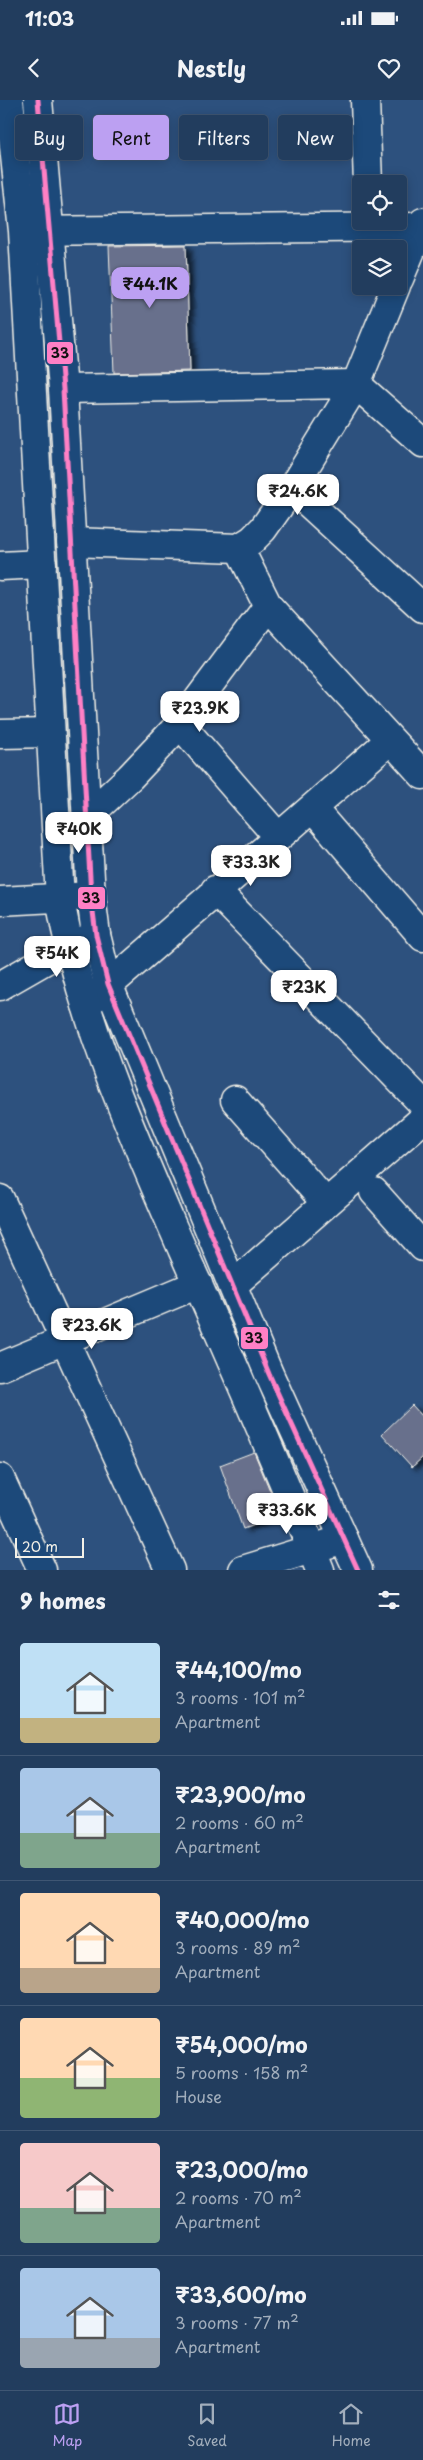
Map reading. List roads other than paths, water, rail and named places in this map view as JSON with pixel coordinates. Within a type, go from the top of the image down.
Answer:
[{"type":"street","points":[[9,100],[36,231],[63,389],[91,896],[96,934],[108,984],[269,1374],[358,1570]]},
{"type":"street","points":[[38,100],[36,231],[42,564],[60,898],[68,947],[86,1005],[143,1158],[316,1560]]},
{"type":"street","points":[[365,100],[368,175]]},
{"type":"street","points":[[36,231],[352,224]]},
{"type":"street","points":[[407,224],[422,224],[407,260]]},
{"type":"street","points":[[71,542],[238,548],[252,540],[263,529],[292,488],[356,384],[392,295]]},
{"type":"street","points":[[63,389],[356,384],[423,443]]},
{"type":"street","points":[[292,488],[423,608]]},
{"type":"street","points":[[238,548],[268,606],[423,775]]},
{"type":"street","points":[[0,566],[42,564]]},
{"type":"street","points":[[87,817],[137,770],[180,724],[268,606]]},
{"type":"street","points":[[180,724],[278,837]]},
{"type":"street","points":[[0,734],[50,732]]},
{"type":"street","points":[[86,1005],[215,890],[313,809],[390,740]]},
{"type":"street","points":[[313,809],[423,937]]},
{"type":"street","points":[[215,890],[423,1104]]},
{"type":"street","points":[[0,901],[91,896]]},
{"type":"street","points":[[0,986],[68,947],[96,934]]},
{"type":"street","points":[[235,1100],[326,1203]]},
{"type":"street","points":[[233,1285],[423,1119]]},
{"type":"street","points":[[374,1192],[423,1247]]},
{"type":"street","points":[[0,1198],[170,1570]]},
{"type":"street","points":[[0,1366],[198,1284]]},
{"type":"street","points":[[0,1478],[42,1570]]},
{"type":"street","points":[[243,1570],[316,1560],[344,1539]]}]
